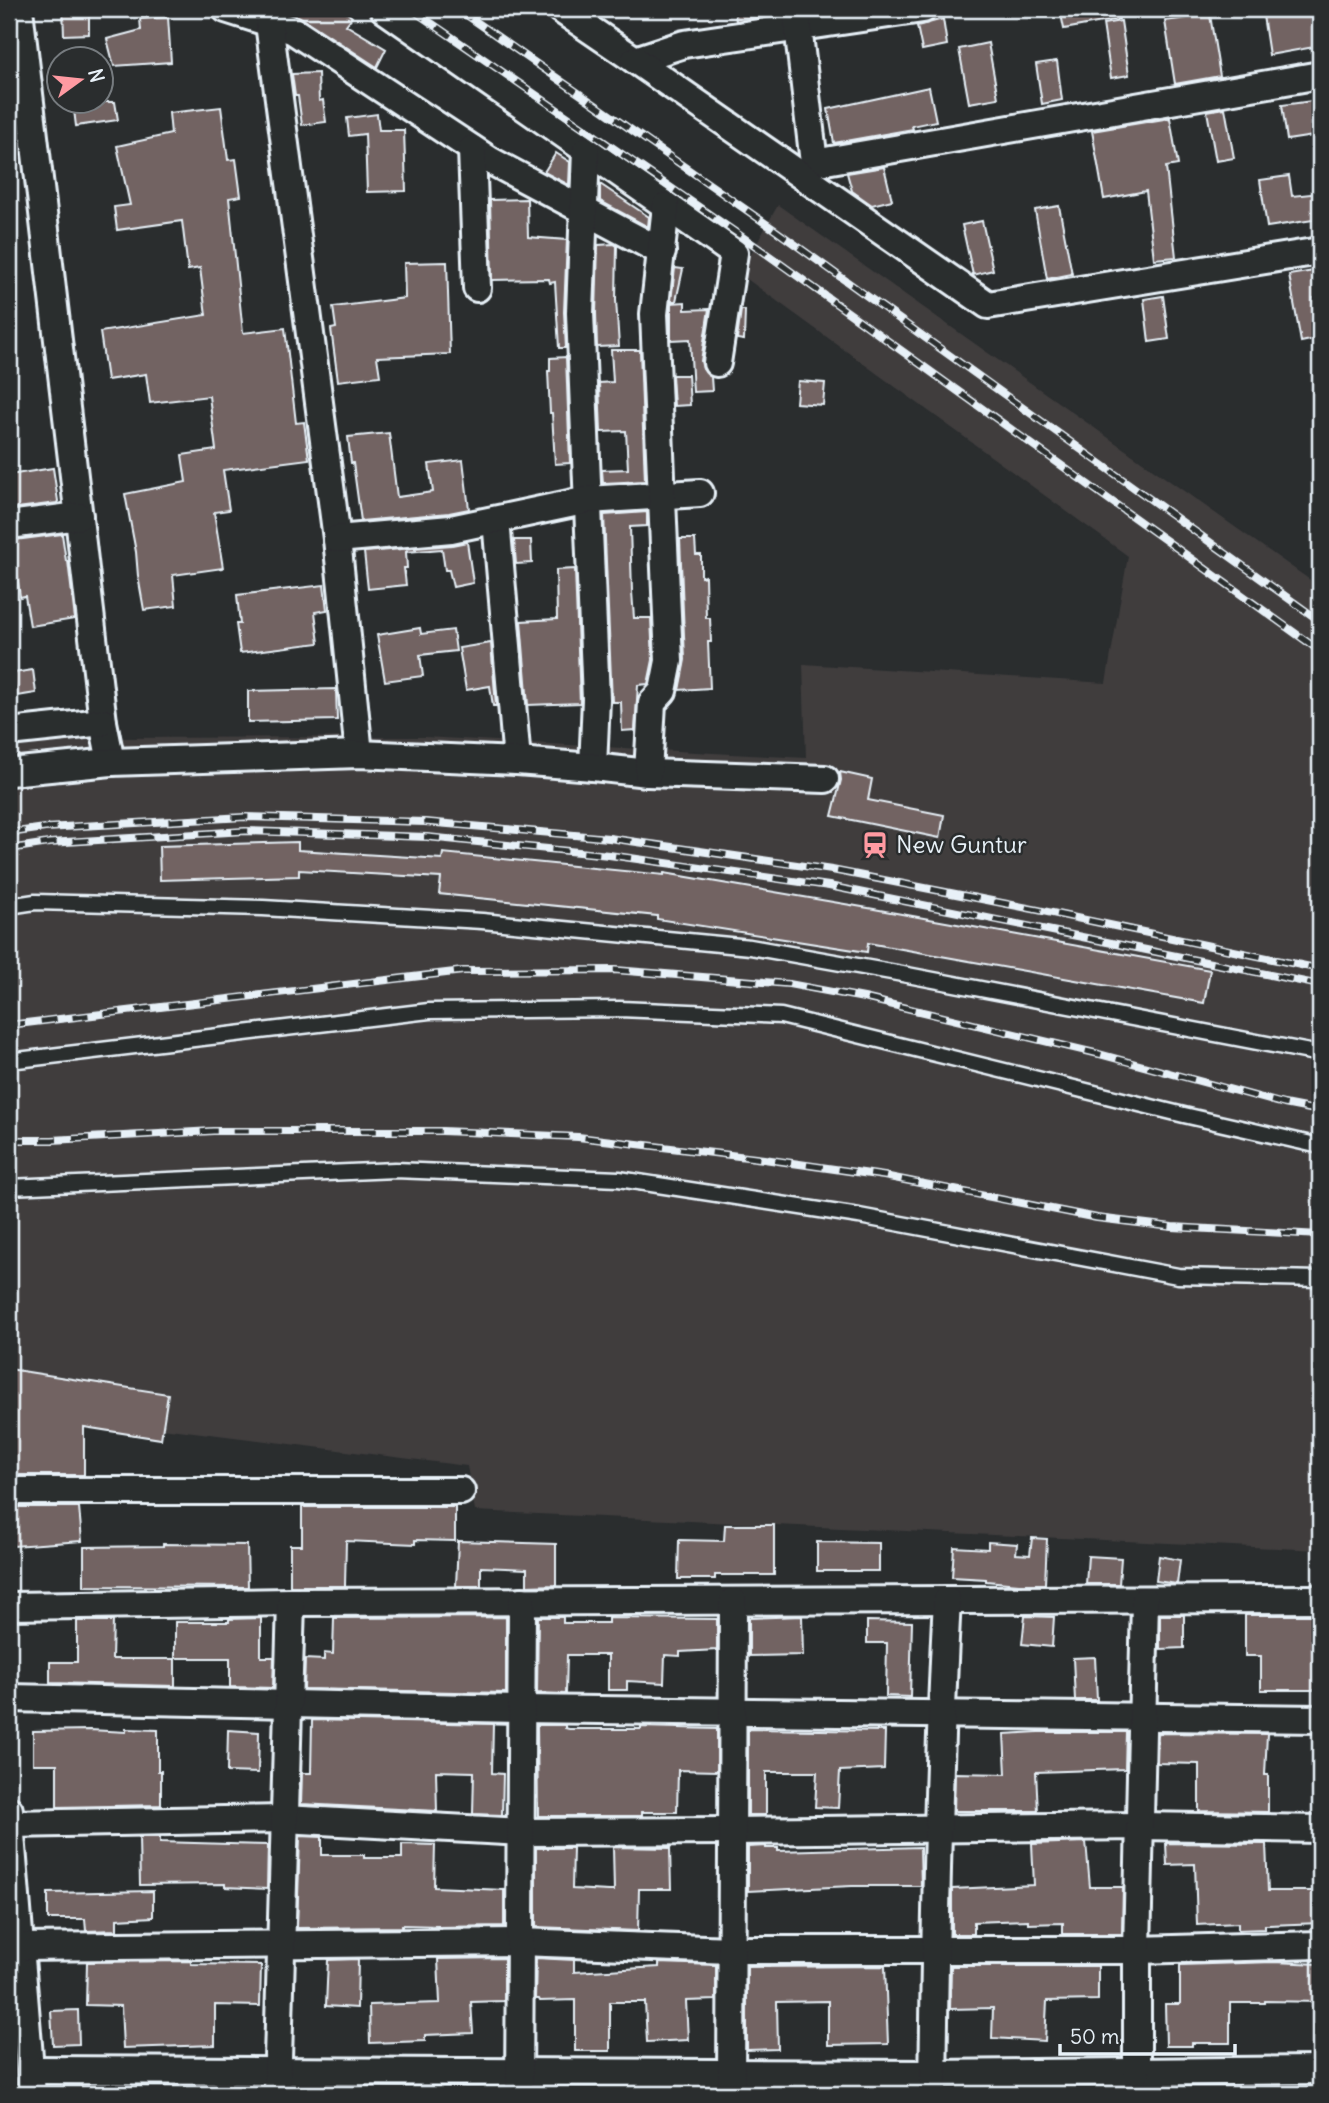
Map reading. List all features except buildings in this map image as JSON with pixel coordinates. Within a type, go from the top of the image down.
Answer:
[{"type":"street","points":[[19,9],[103,722],[111,762]]},
{"type":"street","points":[[226,9],[292,30],[491,161],[662,252]]},
{"type":"street","points":[[384,9],[734,253],[717,363]]},
{"type":"street","points":[[560,9],[988,305],[1320,251]]},
{"type":"street","points":[[635,60],[684,44],[797,19],[923,9]]},
{"type":"street","points":[[797,19],[814,163],[1320,75]]},
{"type":"street","points":[[269,23],[337,539],[359,754]]},
{"type":"street","points":[[472,149],[477,288]]},
{"type":"street","points":[[586,150],[580,313],[596,699],[593,767]]},
{"type":"street","points":[[648,773],[652,703],[663,691],[668,661],[654,314],[666,206]]},
{"type":"street","points":[[337,539],[451,529],[587,500],[700,493]]},
{"type":"street","points":[[9,525],[79,516]]},
{"type":"street","points":[[496,520],[517,761]]},
{"type":"street","points":[[9,732],[103,722]]},
{"type":"street","points":[[9,772],[111,762],[359,754],[517,761],[648,773],[825,779]]},
{"type":"street","points":[[9,1491],[461,1491]]},
{"type":"street","points":[[9,1606],[291,1602],[1320,1599]]},
{"type":"street","points":[[933,2084],[934,1950],[947,1600]]},
{"type":"street","points":[[1137,2071],[1145,1600]]},
{"type":"street","points":[[519,2083],[523,1601]]},
{"type":"street","points":[[731,2083],[733,1601]]},
{"type":"street","points":[[277,2082],[291,1602]]},
{"type":"street","points":[[9,1699],[522,1709],[1320,1719]]},
{"type":"street","points":[[1320,1829],[1140,1826],[521,1832],[284,1819],[9,1817],[11,1876],[20,1947],[16,1991],[31,2082],[933,2084],[1137,2071],[1320,2070]]},
{"type":"street","points":[[20,1947],[520,1942],[731,1950],[1138,1950],[1320,1945]]},
{"type":"lane","points":[[9,906],[35,902],[263,908],[482,920],[750,947],[1320,1054]]},
{"type":"lane","points":[[9,1061],[429,1011],[620,1009],[781,1016],[1320,1146]]},
{"type":"lane","points":[[9,1187],[395,1170],[619,1179],[859,1216],[1178,1276],[1320,1279]]},
{"type":"shaded area","points":[[778,205],[1320,587],[1320,1550],[475,1511],[467,1466],[9,1409],[9,748],[97,738],[424,737],[806,758],[803,664],[1106,683],[1128,556],[740,274]]},
{"type":"railway","points":[[411,9],[757,247],[1320,651]]},
{"type":"railway","points":[[458,9],[775,230],[1320,621]]},
{"type":"railway","points":[[9,833],[45,828],[245,817],[425,822],[609,838],[832,870],[1320,969]]},
{"type":"railway","points":[[9,849],[49,843],[245,831],[427,837],[609,855],[829,886],[1320,985]]},
{"type":"railway","points":[[9,1025],[463,971],[615,970],[789,984],[864,998],[1099,1054],[1284,1104],[1320,1111]]},
{"type":"railway","points":[[9,1140],[213,1131],[442,1131],[578,1137],[884,1176],[1097,1218],[1172,1227],[1320,1235]]},
{"type":"place","name":"New Guntur","points":[[875,845]]}]
